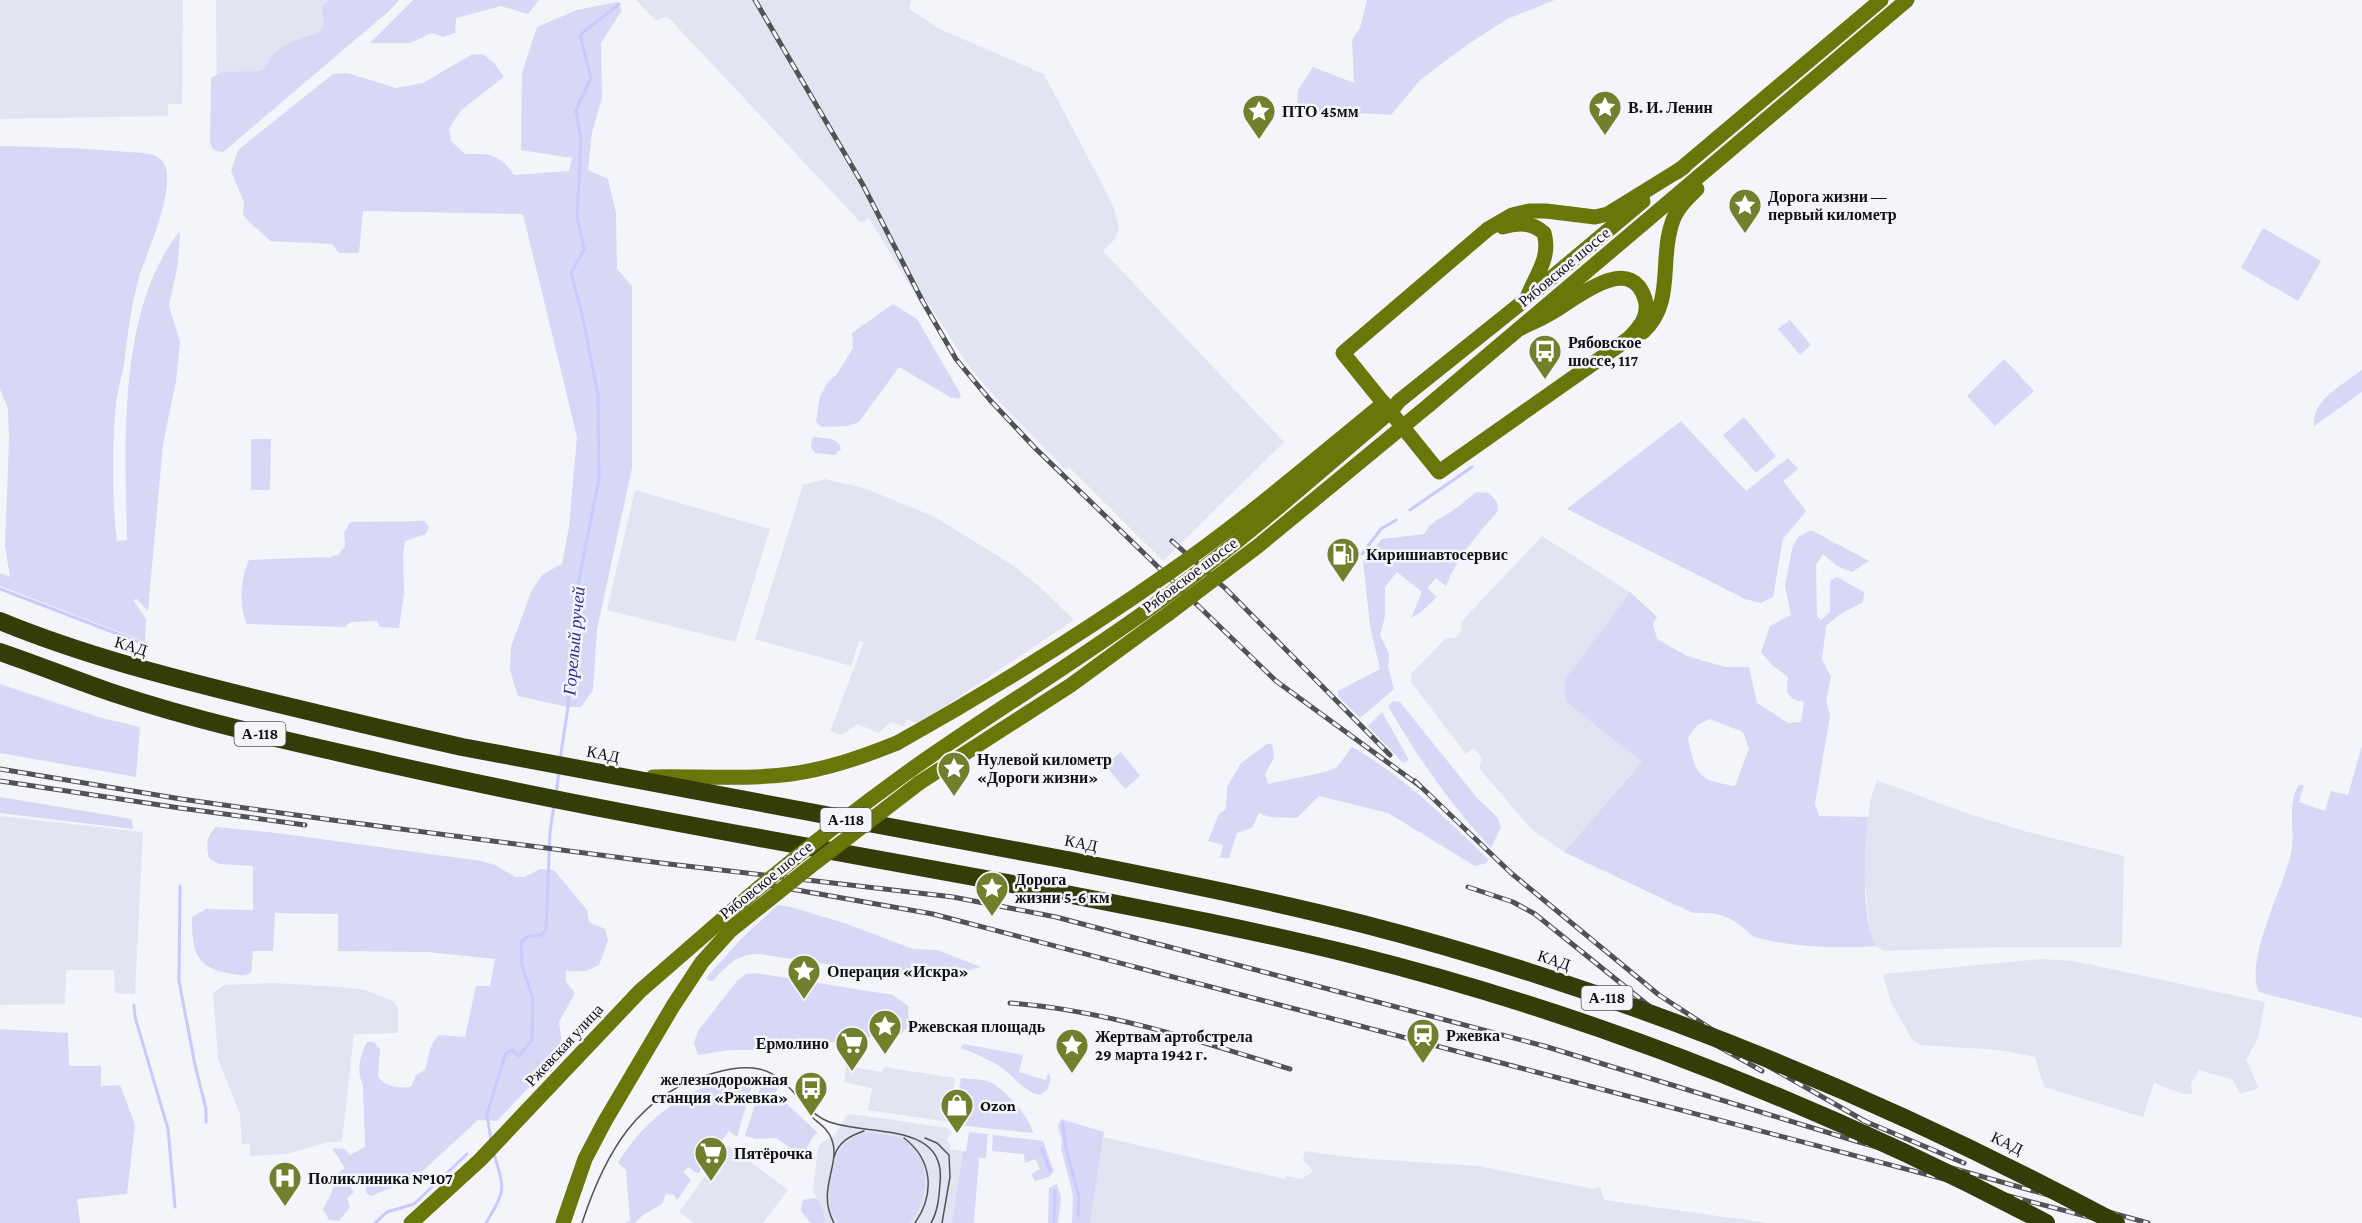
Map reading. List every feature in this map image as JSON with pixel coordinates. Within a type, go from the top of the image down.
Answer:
[{"type":"highway","name":"КАД","points":[[0,621],[43,638],[157,674],[395,732],[626,778],[1067,860],[1268,901],[1458,950],[1621,1002],[1718,1038],[1914,1121],[2015,1169],[2116,1223]]},
{"type":"highway","name":"А-118","points":[[0,652],[115,693],[275,738],[622,812],[1061,892],[1262,933],[1448,981],[1539,1009],[1696,1065],[1800,1106],[1902,1151],[2046,1223]]},
{"type":"main road","name":"Рябовское шоссе","points":[[748,897],[798,854],[907,773],[1059,673],[1153,606],[1247,534],[1391,411],[1413,389],[1525,300],[1881,0]]},
{"type":"main road","name":"Рябовское шоссе","points":[[563,1223],[585,1160],[605,1121],[673,1006],[702,962],[730,931],[810,866],[919,783],[1071,685],[1258,546],[1429,405],[1907,0]]},
{"type":"main road","points":[[1684,167],[1608,214],[1595,217],[1546,211],[1519,213],[1488,229],[1343,352],[1439,472],[1615,350],[1639,336],[1656,316],[1664,295],[1668,245],[1675,215],[1686,200],[1725,163],[1741,141]]},
{"type":"main road","points":[[1467,248],[1512,224],[1530,224],[1544,233],[1547,242],[1545,257],[1525,300]]},
{"type":"main road","points":[[1519,329],[1554,312],[1593,285],[1607,280],[1624,280],[1641,290],[1646,313],[1635,332],[1615,350]]},
{"type":"main road","points":[[626,778],[789,774],[859,759],[897,742],[1055,647],[1171,571],[1238,521],[1384,403],[1399,401]]},
{"type":"main road","name":"Ржевская улица","points":[[411,1223],[480,1160],[640,991],[748,897]]},
{"type":"shaded area","points":[[0,0],[183,0],[182,104],[168,104],[168,116],[0,119]]},
{"type":"shaded area","points":[[216,0],[375,0],[217,126]]},
{"type":"shaded area","points":[[329,0],[399,0],[223,152],[214,150],[210,141],[211,78],[222,72],[261,71],[282,47],[319,33],[324,24],[322,6]]},
{"type":"shaded area","points":[[413,0],[539,0],[528,14],[501,6],[456,18],[455,33],[443,37],[432,33],[410,43],[370,43]]},
{"type":"shaded area","points":[[636,0],[911,0],[909,9],[942,30],[1044,74],[1114,207],[1119,229],[1114,240],[1103,251],[1284,442],[1163,561],[1069,467],[1066,470],[992,394],[964,359],[926,300],[920,303],[869,218],[861,223],[667,16],[656,21]]},
{"type":"shaded area","points":[[1367,0],[1555,0],[1507,19],[1464,47],[1420,80],[1391,115],[1297,109],[1298,90],[1313,67],[1354,83],[1352,40],[1360,28]]},
{"type":"shaded area","points":[[617,2],[622,10],[601,43],[602,98],[592,132],[588,170],[608,179],[616,213],[617,269],[632,286],[632,468],[597,629],[593,690],[581,707],[568,707],[518,696],[510,670],[511,647],[531,592],[543,574],[562,564],[569,527],[577,437],[523,214],[363,211],[359,253],[339,253],[332,244],[270,241],[243,214],[244,202],[231,171],[238,150],[333,74],[347,73],[396,88],[423,83],[471,55],[483,54],[494,63],[504,77],[461,110],[449,128],[451,141],[465,154],[493,156],[504,162],[514,175],[569,171],[572,158],[521,150],[522,73],[537,27],[577,10]]},
{"type":"shaded area","points":[[0,146],[144,153],[159,158],[165,166],[167,180],[161,214],[140,274],[132,307],[117,400],[114,437],[113,492],[117,541],[127,540],[126,421],[135,338],[145,299],[160,263],[180,231],[178,263],[169,306],[180,342],[176,381],[163,444],[148,611],[137,599],[133,600],[146,619],[145,642],[0,586],[0,573],[10,577],[5,546],[8,408],[0,389]]},
{"type":"shaded area","points":[[2263,228],[2321,261],[2298,301],[2241,268]]},
{"type":"shaded area","points":[[893,304],[917,319],[961,395],[959,399],[950,397],[899,367],[859,422],[848,426],[822,427],[816,422],[820,396],[853,348],[852,333]]},
{"type":"shaded area","points":[[1790,320],[1811,345],[1800,355],[1778,329]]},
{"type":"shaded area","points":[[2004,359],[2034,391],[1995,426],[1967,396]]},
{"type":"shaded area","points":[[2362,370],[2362,392],[2314,426],[2314,417],[2323,401]]},
{"type":"shaded area","points":[[1744,417],[1776,456],[1756,473],[1723,435]]},
{"type":"shaded area","points":[[1681,421],[1746,491],[1788,458],[1798,469],[1783,481],[1806,511],[1783,539],[1773,597],[1761,603],[1745,599],[1567,509]]},
{"type":"shaded area","points":[[815,437],[835,440],[841,449],[835,455],[815,453],[811,447],[812,439]]},
{"type":"shaded area","points":[[251,439],[271,439],[270,490],[251,490]]},
{"type":"shaded area","points":[[825,479],[864,488],[933,516],[1011,564],[1040,587],[1074,620],[918,724],[907,719],[904,726],[890,722],[879,733],[858,724],[841,735],[830,731],[864,642],[859,641],[851,666],[755,639],[803,485]]},
{"type":"shaded area","points":[[635,490],[770,529],[735,642],[607,610]]},
{"type":"shaded area","points":[[1477,492],[1489,493],[1497,502],[1498,511],[1462,556],[1446,586],[1436,578],[1427,588],[1437,597],[1411,618],[1422,592],[1397,572],[1385,587],[1385,616],[1380,635],[1389,654],[1388,666],[1394,689],[1360,718],[1338,696],[1338,691],[1380,669],[1370,626],[1363,560],[1382,539],[1424,534],[1435,521],[1453,511]]},
{"type":"shaded area","points":[[425,521],[429,527],[426,534],[405,541],[404,593],[399,628],[380,627],[377,621],[350,622],[345,627],[247,624],[242,609],[242,592],[249,560],[329,558],[339,554],[345,546],[344,533],[350,522]]},
{"type":"shaded area","points":[[1811,530],[1869,561],[1852,572],[1837,566],[1823,554],[1816,565],[1817,616],[1821,620],[1830,612],[1830,581],[1837,577],[1864,592],[1863,602],[1839,615],[1826,626],[1822,659],[1831,677],[1826,701],[1830,716],[1815,804],[1819,816],[1868,817],[1865,846],[1866,903],[1871,935],[1876,946],[1815,946],[1755,937],[1724,916],[1693,913],[1564,852],[1642,762],[1566,702],[1564,680],[1630,592],[1657,617],[1653,624],[1657,639],[1687,656],[1725,667],[1749,667],[1757,703],[1788,723],[1801,722],[1804,702],[1793,699],[1787,692],[1788,677],[1772,665],[1761,652],[1770,626],[1791,615],[1785,586],[1792,549],[1798,537]],"holes":[[[1710,719],[1743,732],[1749,749],[1735,786],[1705,778],[1693,760],[1688,738],[1697,725]]]},
{"type":"shaded area","points":[[1542,536],[1630,592],[1564,680],[1566,702],[1642,762],[1564,852],[1531,829],[1479,768],[1482,758],[1474,748],[1466,754],[1411,682],[1411,674],[1446,638],[1455,638],[1462,630],[1461,622]]},
{"type":"shaded area","points":[[0,684],[98,717],[140,727],[136,777],[0,753]]},
{"type":"shaded area","points":[[1393,701],[1400,702],[1477,798],[1498,818],[1501,827],[1491,848],[1462,815],[1411,744],[1388,706]]},
{"type":"shaded area","points":[[1382,712],[1409,760],[1403,763],[1368,726]]},
{"type":"shaded area","points":[[1267,744],[1272,744],[1274,758],[1265,774],[1268,784],[1325,772],[1337,767],[1352,747],[1371,758],[1423,798],[1488,859],[1487,863],[1475,866],[1388,813],[1319,796],[1297,818],[1270,817],[1259,813],[1252,828],[1237,833],[1229,858],[1220,858],[1223,845],[1208,841],[1219,814],[1226,809],[1227,787],[1241,763]]},
{"type":"shaded area","points":[[2362,746],[2362,1018],[2258,991],[2256,976],[2261,941],[2291,853],[2292,809],[2295,793],[2299,785],[2304,785],[2299,802],[2325,811],[2331,791],[2348,795]]},
{"type":"shaded area","points":[[1121,752],[1140,776],[1125,789],[1105,765]]},
{"type":"shaded area","points":[[1877,780],[1963,812],[2024,831],[2124,856],[2122,947],[2000,947],[1884,951],[1876,946],[1870,937],[1864,870],[1865,837],[1871,798]]},
{"type":"shaded area","points":[[0,797],[132,819],[133,829],[0,813]]},
{"type":"shaded area","points":[[0,816],[143,832],[135,994],[115,993],[114,970],[66,970],[65,1004],[0,1005]]},
{"type":"shaded area","points":[[216,827],[277,833],[481,861],[495,865],[515,877],[524,877],[540,869],[554,870],[587,910],[589,922],[605,929],[608,941],[599,965],[586,971],[566,971],[566,982],[575,993],[559,1022],[562,1045],[548,1067],[497,1121],[478,1120],[415,1178],[371,1196],[366,1193],[366,1186],[358,1179],[350,1187],[354,1192],[347,1198],[350,1207],[339,1221],[329,1220],[323,1209],[331,1194],[337,1174],[345,1168],[332,1148],[345,1149],[350,1155],[365,1147],[363,1085],[359,1069],[367,1042],[374,1042],[380,1050],[378,1077],[393,1086],[411,1087],[416,1075],[425,1070],[431,1047],[439,1035],[465,1037],[476,986],[490,986],[495,959],[428,952],[338,951],[338,914],[275,913],[273,951],[253,951],[251,973],[237,975],[208,966],[202,961],[194,947],[192,917],[206,909],[253,910],[253,866],[219,864],[209,858],[208,841]]},
{"type":"shaded area","points":[[778,905],[847,924],[913,949],[937,950],[981,967],[934,980],[759,954],[738,958],[713,981],[709,981],[706,978],[743,937]]},
{"type":"shaded area","points":[[2041,959],[2074,961],[2265,1002],[2258,1038],[2246,1060],[2259,1088],[2240,1094],[2233,1080],[2199,1070],[2191,1084],[2192,1094],[2183,1094],[2154,1083],[2143,1117],[2044,1087],[2035,1057],[1999,1050],[1920,1045],[1912,1039],[1891,1002],[1883,974]]},
{"type":"shaded area","points":[[755,973],[893,995],[908,1006],[909,1025],[900,1035],[855,1038],[789,1050],[730,1050],[698,1055],[694,1043],[698,1031],[737,981],[746,974]]},
{"type":"shaded area","points":[[273,983],[365,990],[393,1001],[398,1008],[398,1033],[354,1034],[342,1142],[328,1142],[286,1154],[250,1156],[250,1144],[242,1144],[240,1114],[218,1059],[213,993],[224,985]]},
{"type":"shaded area","points":[[0,1029],[68,1033],[69,1066],[101,1066],[101,1086],[120,1085],[135,1125],[127,1194],[77,1199],[80,1223],[0,1223]]},
{"type":"shaded area","points":[[963,1044],[1023,1055],[1019,1072],[1046,1080],[1048,1073],[1051,1078],[1047,1090],[1040,1095],[1029,1091],[1001,1067],[961,1048]]},
{"type":"shaded area","points":[[846,1066],[882,1072],[884,1067],[955,1078],[949,1122],[868,1110],[872,1088],[844,1082]]},
{"type":"shaded area","points":[[744,1076],[754,1078],[737,1137],[729,1131],[698,1174],[688,1167],[683,1172],[691,1180],[677,1200],[674,1195],[666,1194],[662,1204],[643,1215],[635,1223],[625,1223],[630,1220],[626,1170],[618,1163],[629,1146],[656,1117],[688,1095],[725,1080]]},
{"type":"shaded area","points":[[961,1078],[983,1080],[996,1086],[1022,1112],[1033,1133],[957,1125],[954,1121]]},
{"type":"shaded area","points":[[763,1079],[778,1089],[775,1093],[818,1133],[814,1135],[802,1156],[776,1138],[756,1139],[745,1136]]},
{"type":"shaded area","points":[[847,1115],[947,1128],[950,1131],[952,1134],[948,1136],[947,1141],[951,1145],[950,1149],[963,1151],[952,1223],[827,1223],[813,1190],[818,1148],[823,1141],[831,1138],[837,1132]]},
{"type":"shaded area","points":[[1061,1119],[1104,1132],[1090,1223],[1072,1223],[1073,1195],[1061,1148],[1062,1140],[1058,1126]]},
{"type":"shaded area","points":[[969,1132],[988,1134],[986,1158],[979,1158],[974,1223],[952,1223],[963,1151],[966,1151]]},
{"type":"shaded area","points":[[867,1133],[900,1138],[914,1148],[920,1157],[924,1168],[924,1191],[921,1203],[910,1223],[838,1223],[832,1213],[830,1191],[839,1152],[848,1141]]},
{"type":"shaded area","points":[[993,1135],[1043,1141],[1054,1171],[1049,1177],[1035,1181],[1031,1174],[1040,1169],[1035,1159],[1025,1163],[1024,1154],[992,1151]]},
{"type":"shaded area","points":[[1103,1137],[1285,1179],[1286,1176],[1302,1179],[1313,1171],[1303,1160],[1305,1151],[1357,1158],[1479,1166],[1594,1189],[1600,1186],[1604,1200],[1768,1223],[1090,1223]]},
{"type":"shaded area","points":[[728,1145],[788,1190],[763,1223],[694,1223],[679,1212]]},
{"type":"shaded area","points":[[1057,1184],[1061,1198],[1058,1223],[1048,1223],[1049,1188]]},
{"type":"shaded area","points":[[815,1198],[821,1204],[826,1223],[811,1223],[801,1211],[803,1200]]},
{"type":"waterway","name":"Горелый ручей","points":[[560,760],[568,707],[573,610],[599,479],[598,395],[582,314],[571,273],[584,249],[577,217],[581,140],[576,110],[591,78],[580,35],[619,4]]},
{"type":"waterway","points":[[1410,510],[1472,467]]},
{"type":"waterway","points":[[1362,554],[1381,529],[1396,520]]},
{"type":"waterway","points":[[0,589],[144,644]]},
{"type":"waterway","name":"Горелый ручей","points":[[556,793],[559,772]]},
{"type":"waterway","name":"Горелый ручей","points":[[491,1141],[487,1114],[505,1055],[512,1050],[519,1056],[532,1040],[533,999],[522,965],[521,942],[528,936],[541,935],[546,929],[550,832],[554,805]]},
{"type":"waterway","points":[[180,886],[179,981],[206,1109],[206,1122]]},
{"type":"waterway","points":[[134,1005],[135,1017],[168,1129],[175,1207]]},
{"type":"waterway","points":[[1063,1124],[1066,1148],[1079,1197],[1078,1216]]},
{"type":"waterway","points":[[1042,1149],[1050,1171]]},
{"type":"waterway","points":[[375,1223],[387,1212],[414,1204],[467,1154]]},
{"type":"waterway","name":"Горелый ручей","points":[[486,1223],[502,1190],[494,1154]]},
{"type":"waterway","points":[[1054,1223],[1055,1191]]},
{"type":"tram line","points":[[582,1223],[591,1197],[614,1150],[628,1129],[645,1111],[665,1095],[687,1082],[736,1068],[759,1069],[779,1078],[810,1109],[827,1121],[843,1126],[900,1134],[917,1140],[931,1149],[939,1163],[940,1183],[937,1209],[931,1223]]},
{"type":"tram line","points":[[813,1118],[829,1133],[834,1149],[827,1200],[834,1223]]},
{"type":"tram line","points":[[834,1157],[846,1140],[864,1131]]},
{"type":"tram line","points":[[904,1138],[921,1156],[928,1178],[926,1201],[915,1223]]},
{"type":"tram line","points":[[925,1138],[937,1143],[949,1155],[950,1177],[942,1223]]},
{"type":"railway","points":[[755,0],[863,185],[923,302],[956,359],[990,400],[1035,448],[1276,681],[1420,786]]},
{"type":"railway","points":[[1172,541],[1226,589],[1390,755]]},
{"type":"railway","points":[[0,769],[181,799],[332,820],[669,864],[953,897],[1056,917],[1544,1046],[1859,1142],[2148,1223]]},
{"type":"railway","points":[[0,781],[305,825]]},
{"type":"railway","points":[[1415,781],[1511,873],[1659,995],[1768,1066],[1870,1124]]},
{"type":"railway","points":[[757,883],[933,914],[2112,1223]]},
{"type":"railway","points":[[1468,887],[1513,902],[1535,914],[1654,1010],[1762,1071]]},
{"type":"railway","points":[[1010,1003],[1081,1012],[1152,1028],[1290,1069]]},
{"type":"railway","points":[[1862,1120],[1964,1163]]},
{"type":"place","name":"В. И. Ленин","points":[[1605,136]]},
{"type":"place","name":"ПТО 45мм","points":[[1259,140]]},
{"type":"place","name":"Дорога жизни — первый километр","points":[[1745,234]]},
{"type":"place","name":"Рябовское шоссе, 117","points":[[1545,380]]},
{"type":"place","name":"Киришиавтосервис","points":[[1343,583]]},
{"type":"place","name":"Нулевой километр «Дороги жизни»","points":[[954,797]]},
{"type":"place","name":"Дорога жизни 5-6 км","points":[[992,917]]},
{"type":"place","name":"Операция «Искра»","points":[[804,1000]]},
{"type":"place","name":"Ржевская площадь","points":[[885,1055]]},
{"type":"place","name":"Ржевка","points":[[1423,1064]]},
{"type":"place","name":"Ермолино","points":[[852,1072]]},
{"type":"place","name":"Жертвам артобстрела 29 марта 1942 г.","points":[[1072,1074]]},
{"type":"place","name":"железнодорожная станция «Ржевка»","points":[[811,1117]]},
{"type":"place","name":"Ozon","points":[[957,1134]]},
{"type":"place","name":"Пятёрочка","points":[[711,1182]]},
{"type":"place","name":"Поликлиника №107","points":[[285,1207]]}]
